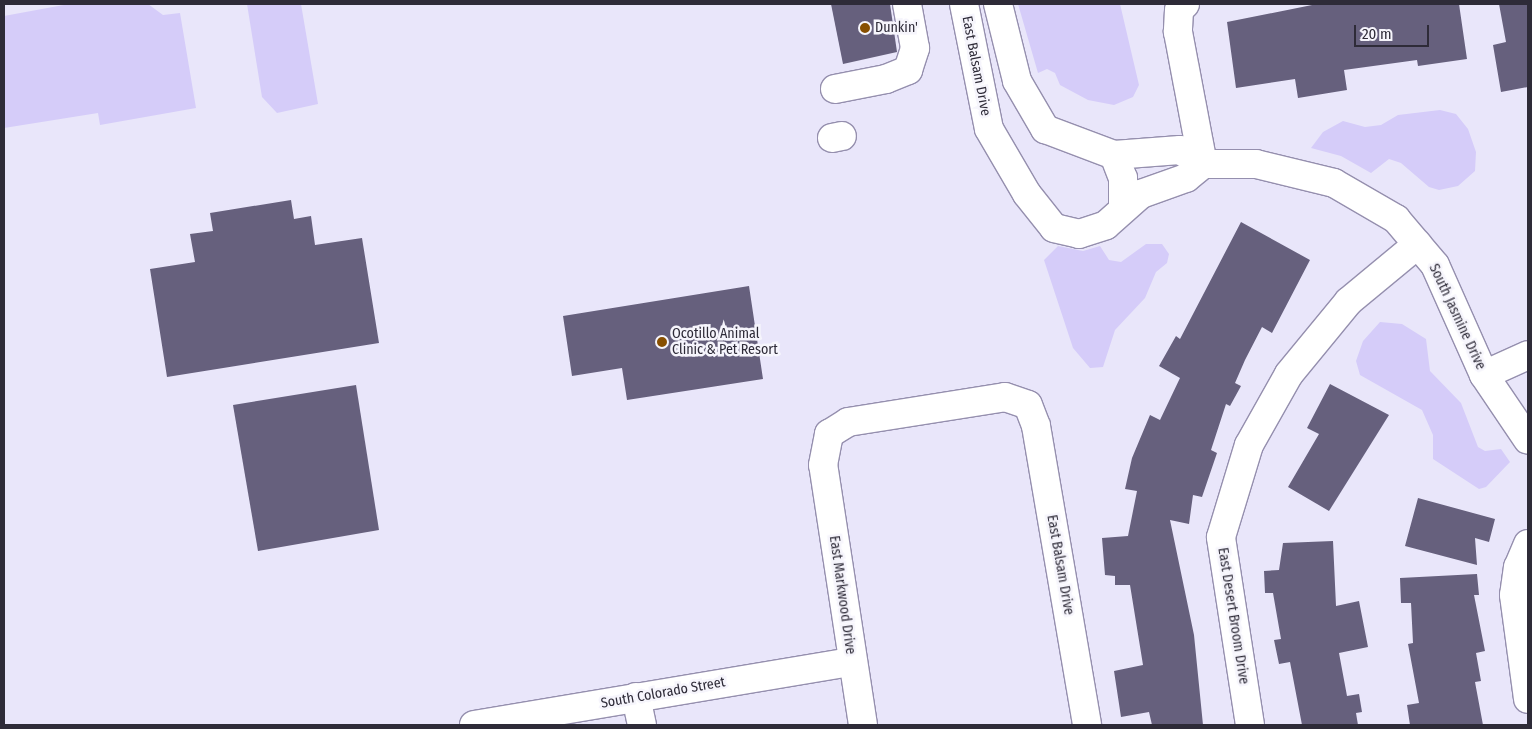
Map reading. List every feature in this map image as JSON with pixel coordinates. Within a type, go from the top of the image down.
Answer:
[{"type":"street","points":[[835,89],[886,79],[908,70],[915,48],[907,4]]},
{"type":"street","name":"East Balsam Drive","points":[[964,4],[989,129],[1033,201],[1054,228],[1079,234],[1106,225],[1123,206],[1158,186],[1186,178],[1203,164]]},
{"type":"street","points":[[998,4],[1017,81],[1045,129],[1114,155],[1151,154],[1180,150],[1203,164]]},
{"type":"street","points":[[1182,7],[1178,32],[1203,164]]},
{"type":"street","points":[[1114,155],[1122,178],[1123,206]]},
{"type":"street","name":"South Jasmine Drive","points":[[1203,164],[1256,164],[1334,183],[1396,219],[1435,265],[1484,375],[1528,440]]},
{"type":"street","name":"East Desert Broom Drive","points":[[1250,725],[1221,537],[1249,445],[1289,374],[1350,301],[1418,244]]},
{"type":"street","points":[[1484,375],[1528,355]]},
{"type":"street","name":"East Balsam Drive","points":[[823,465],[830,434],[848,422],[1005,397],[1028,405],[1036,426],[1087,725]]},
{"type":"street","name":"East Markwood Drive","points":[[823,465],[863,725]]},
{"type":"street","points":[[1528,544],[1518,567],[1514,595],[1528,699]]},
{"type":"street","name":"South Colorado Street","points":[[474,725],[852,662]]},
{"type":"street","points":[[636,697],[642,725]]},
{"type":"shaded area","points":[[69,4],[148,4],[163,15],[180,13],[196,108],[100,125],[98,113],[4,128],[4,16]]},
{"type":"shaded area","points":[[247,4],[301,4],[318,104],[277,113],[262,97]]},
{"type":"shaded area","points":[[1018,4],[1120,4],[1139,85],[1133,97],[1114,105],[1088,100],[1060,85],[1055,73],[1047,69],[1038,73]]},
{"type":"shaded area","points":[[1440,110],[1456,114],[1468,129],[1476,152],[1475,171],[1458,186],[1439,190],[1429,187],[1401,163],[1389,159],[1371,173],[1341,156],[1311,148],[1323,132],[1343,121],[1365,127],[1381,125],[1398,115]]},
{"type":"shaded area","points":[[1146,244],[1162,244],[1169,254],[1167,263],[1156,272],[1145,298],[1115,330],[1103,367],[1090,368],[1073,348],[1044,260],[1058,246],[1083,251],[1100,246],[1109,260],[1121,262]]},
{"type":"shaded area","points":[[1380,322],[1402,324],[1426,339],[1430,371],[1461,403],[1478,447],[1485,451],[1501,449],[1510,462],[1486,487],[1479,489],[1433,459],[1433,435],[1422,410],[1360,375],[1356,361],[1363,341]]},
{"type":"building","name":"Dunkin'","points":[[831,4],[890,4],[897,52],[843,64]]},
{"type":"building","points":[[1317,4],[1459,4],[1467,59],[1418,66],[1417,60],[1344,70],[1347,90],[1298,98],[1295,79],[1236,88],[1227,22]]},
{"type":"building","points":[[1499,4],[1528,4],[1528,87],[1501,92],[1493,45],[1506,42]]},
{"type":"building","points":[[291,200],[294,219],[311,216],[315,245],[362,238],[379,343],[167,377],[150,269],[195,262],[190,234],[213,231],[210,213]]},
{"type":"building","points":[[1241,222],[1310,260],[1272,333],[1262,327],[1245,360],[1235,383],[1241,386],[1230,406],[1226,404],[1211,450],[1217,453],[1202,497],[1193,495],[1189,524],[1170,520],[1194,635],[1203,725],[1152,725],[1149,712],[1121,717],[1114,671],[1143,665],[1130,585],[1115,585],[1115,576],[1105,575],[1102,538],[1128,536],[1137,491],[1125,489],[1132,458],[1150,415],[1160,420],[1180,378],[1159,366],[1176,336],[1180,339]]},
{"type":"building","name":"Ocotillo Animal Clinic & Pet Resort","points":[[749,286],[763,379],[627,400],[622,368],[572,376],[563,316]]},
{"type":"building","points":[[1330,384],[1389,415],[1329,511],[1288,487],[1319,434],[1307,428]]},
{"type":"building","points":[[356,385],[379,530],[258,551],[233,405]]},
{"type":"building","points":[[1418,498],[1495,519],[1489,542],[1475,538],[1477,565],[1405,546]]},
{"type":"building","points":[[1333,541],[1336,606],[1359,601],[1368,647],[1339,653],[1347,696],[1359,694],[1362,712],[1356,713],[1358,725],[1302,725],[1290,662],[1279,664],[1274,640],[1281,639],[1273,593],[1265,593],[1264,571],[1279,570],[1283,543]]},
{"type":"building","points":[[1477,574],[1479,595],[1474,595],[1485,651],[1476,653],[1481,681],[1475,682],[1483,725],[1410,725],[1407,705],[1419,703],[1408,644],[1413,643],[1411,603],[1401,603],[1400,578]]},
{"type":"place","name":"Dunkin'","points":[[865,28]]},
{"type":"place","name":"Ocotillo Animal Clinic & Pet Resort","points":[[662,342]]}]
